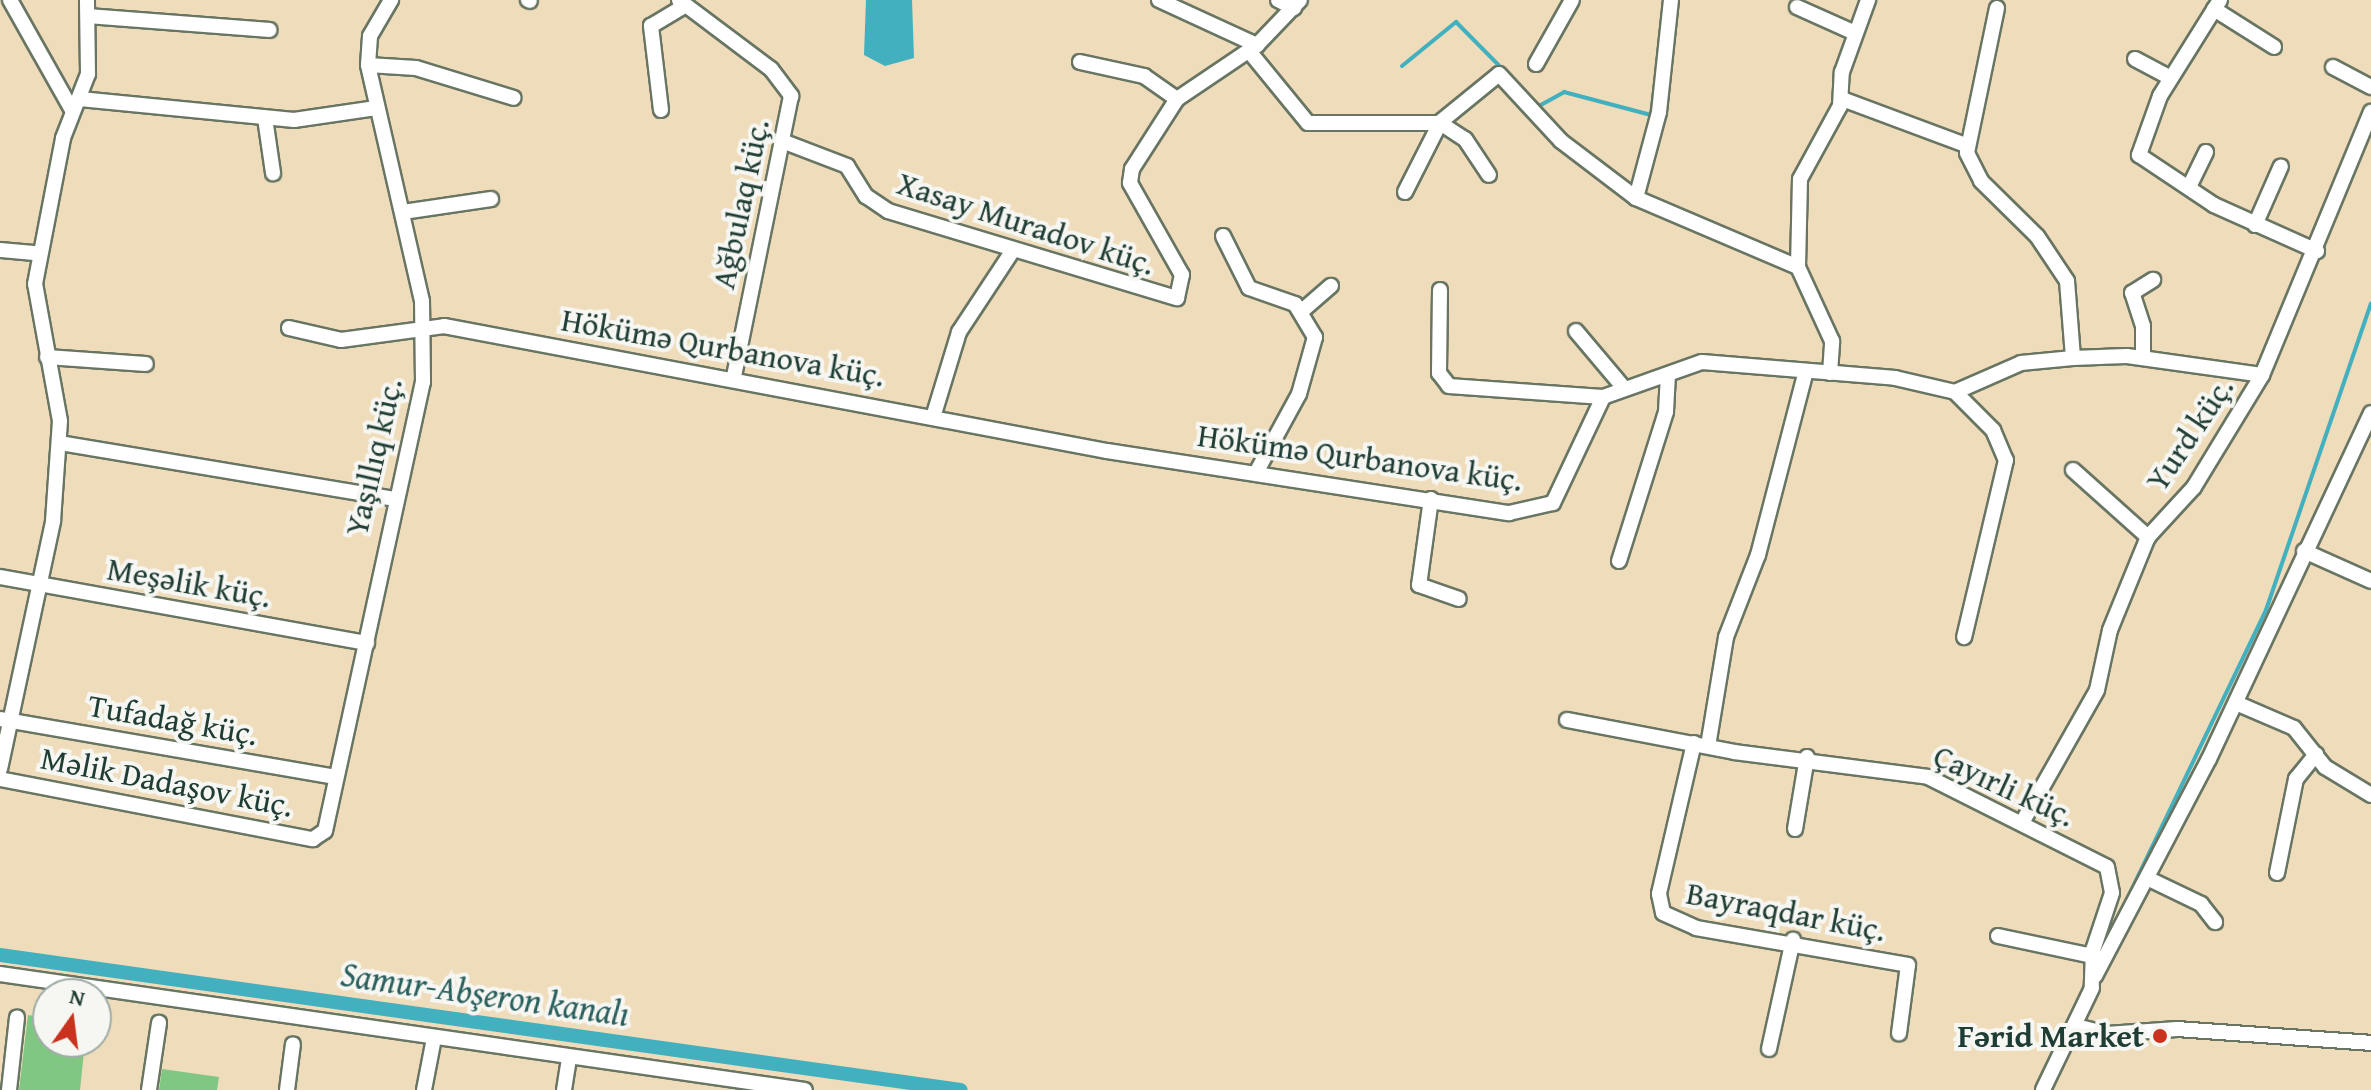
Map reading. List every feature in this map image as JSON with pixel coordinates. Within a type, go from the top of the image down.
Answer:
[{"type":"street","points":[[10,0],[76,105]]},
{"type":"street","points":[[0,769],[4,720],[40,584],[60,443],[47,357],[36,310],[38,253],[76,105],[88,74],[87,0]]},
{"type":"street","name":"Yaşıllıq küç.","points":[[322,837],[367,643],[393,499],[418,409],[424,325],[403,212],[368,65],[373,27],[391,0]]},
{"type":"street","points":[[1159,0],[1253,48],[1316,126],[1439,123],[1465,139],[1489,175]]},
{"type":"street","points":[[1278,0],[1297,4]]},
{"type":"street","points":[[1536,64],[1572,0]]},
{"type":"street","points":[[1636,198],[1659,112],[1671,0]]},
{"type":"street","points":[[1830,373],[1832,341],[1798,267],[1802,167],[1842,99],[1855,33],[1868,0]]},
{"type":"street","points":[[661,110],[651,26],[681,4]]},
{"type":"street","name":"Ağbulaq küç.","points":[[681,4],[785,85],[791,108],[734,377]]},
{"type":"street","name":"Xasay Muradov küç.","points":[[782,141],[847,166],[874,204],[1011,253],[1167,299],[1182,295],[1182,275],[1130,176],[1177,99],[1253,48],[1297,4]]},
{"type":"street","points":[[2274,47],[2217,5],[2170,78],[2139,155],[2255,225],[2317,251]]},
{"type":"street","points":[[1797,7],[1855,33]]},
{"type":"street","points":[[1997,8],[1966,145],[1981,181],[2037,236],[2067,281],[2073,358]]},
{"type":"street","points":[[88,16],[269,30]]},
{"type":"street","points":[[2135,59],[2170,78]]},
{"type":"street","points":[[1080,62],[1144,76],[1177,99]]},
{"type":"street","points":[[368,65],[416,68],[514,98]]},
{"type":"street","points":[[2333,67],[2371,87]]},
{"type":"street","points":[[1405,192],[1439,123],[1499,74],[1561,141],[1636,198],[1798,267]]},
{"type":"street","points":[[1842,99],[1966,145]]},
{"type":"street","points":[[76,105],[265,118],[376,108]]},
{"type":"street","name":"Yurd küç.","points":[[2023,821],[2097,690],[2110,630],[2148,537],[2194,487],[2262,375],[2317,251],[2371,112]]},
{"type":"street","points":[[265,118],[273,173]]},
{"type":"street","points":[[2189,187],[2206,152]]},
{"type":"street","points":[[2255,225],[2281,166]]},
{"type":"street","points":[[403,212],[491,199]]},
{"type":"street","points":[[1223,236],[1249,288],[1303,310],[1313,324],[1311,358],[1257,471]]},
{"type":"street","points":[[0,250],[38,253]]},
{"type":"street","points":[[934,414],[959,332],[1011,253]]},
{"type":"street","points":[[2143,357],[2143,326],[2132,293],[2153,280]]},
{"type":"street","points":[[1303,310],[1331,286]]},
{"type":"street","points":[[1440,290],[1439,373],[1449,386],[1603,397],[1717,361],[1830,373],[1955,392],[2021,363],[2073,358],[2143,357],[2262,375]]},
{"type":"street","name":"Hökümə Qurbanova küç.","points":[[289,328],[341,340],[424,325],[734,377],[934,414],[1107,451],[1257,471],[1509,513],[1553,503],[1603,397]]},
{"type":"street","points":[[1576,331],[1624,388]]},
{"type":"street","points":[[47,357],[146,364]]},
{"type":"street","name":"Bayraqdar küç.","points":[[1806,371],[1758,555],[1726,637],[1701,745],[1659,894],[1663,913],[1696,928],[1793,940],[1908,965],[1899,1033]]},
{"type":"street","points":[[1619,561],[1666,412],[1668,376]]},
{"type":"street","points":[[1955,392],[1993,430],[2006,460],[1964,637]]},
{"type":"street","points":[[2095,976],[2149,879],[2236,703],[2304,551],[2371,413]]},
{"type":"street","points":[[60,443],[393,499]]},
{"type":"street","points":[[2073,470],[2148,537]]},
{"type":"street","points":[[1431,499],[1419,585],[1459,599]]},
{"type":"street","points":[[2304,551],[2371,581]]},
{"type":"street","name":"Meşəlik küç.","points":[[0,577],[367,643]]},
{"type":"street","points":[[2236,703],[2294,728],[2337,776],[2371,795]]},
{"type":"street","name":"Tufadağ küç.","points":[[4,720],[336,777]]},
{"type":"street","name":"Çayırli küç.","points":[[1567,720],[1701,745],[1807,757],[1928,777],[2023,821],[2112,873],[2092,956],[2095,976],[2076,1026],[2043,1090]]},
{"type":"street","points":[[2277,873],[2296,779],[2316,754]]},
{"type":"street","points":[[1795,829],[1807,757]]},
{"type":"street","name":"Məlik Dadaşov küç.","points":[[0,779],[322,837]]},
{"type":"street","points":[[2149,879],[2201,904],[2215,922]]},
{"type":"street","points":[[1998,936],[2092,956]]},
{"type":"street","points":[[1769,1049],[1793,940]]},
{"type":"street","points":[[0,974],[569,1058],[703,1083],[805,1090]]},
{"type":"street","points":[[9,1090],[17,1017]]},
{"type":"street","points":[[149,1090],[159,1023]]},
{"type":"street","points":[[2076,1026],[2107,1034],[2177,1029],[2371,1043]]},
{"type":"street","points":[[424,1090],[434,1038]]},
{"type":"street","points":[[287,1090],[293,1044]]},
{"type":"street","points":[[564,1090],[569,1058]]},
{"type":"green space","points":[[28,1015],[32,1016],[32,1058],[83,1058],[80,1090],[19,1090]]},
{"type":"green space","points":[[162,1069],[219,1077],[217,1090],[159,1090]]},
{"type":"water","points":[[866,0],[912,0],[914,58],[885,66],[864,55]]},
{"type":"waterway","points":[[1402,66],[1456,22],[1539,106],[1564,92],[1651,115],[1655,83]]},
{"type":"waterway","points":[[2114,926],[2266,610],[2371,304]]},
{"type":"waterway","name":"Samur-Abşeron kanalı","points":[[0,955],[961,1090]]},
{"type":"place","name":"Fərid Market","points":[[2160,1036]]}]
